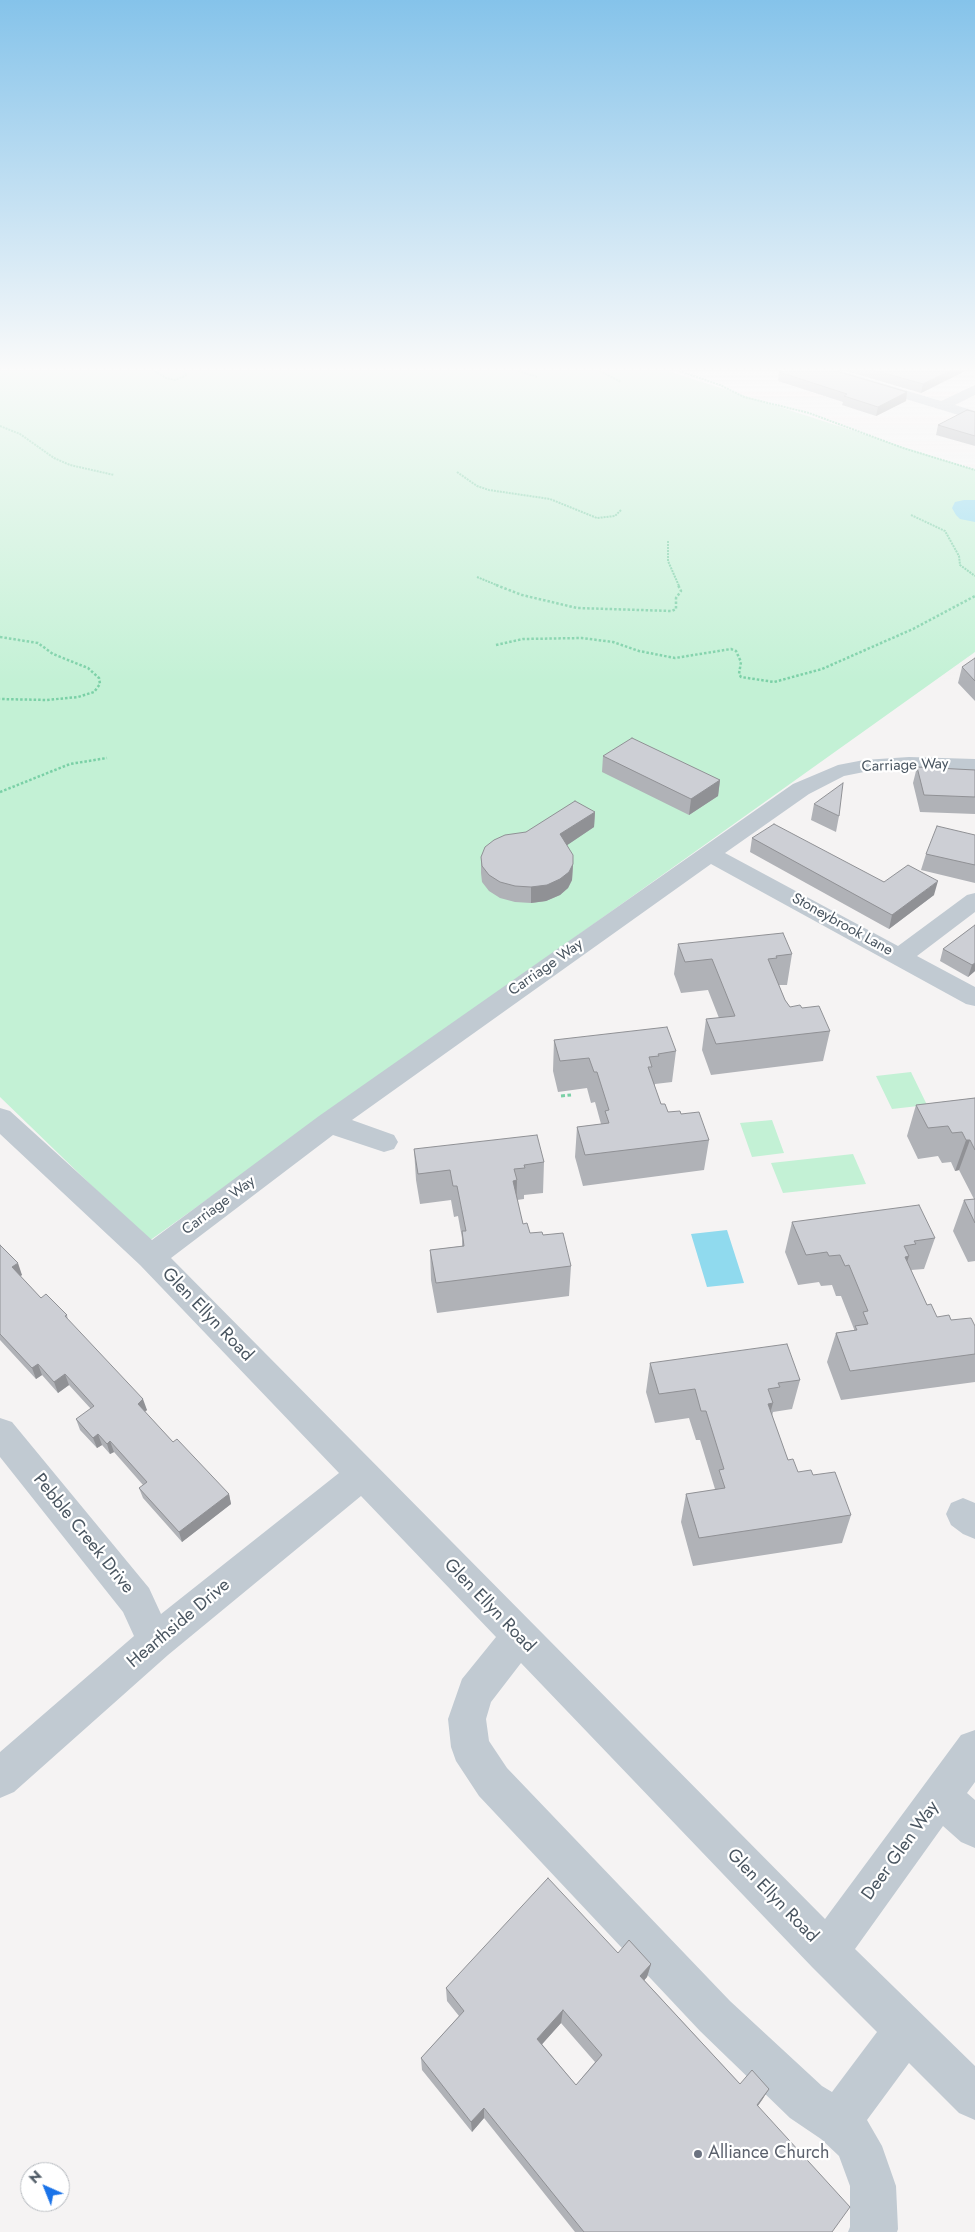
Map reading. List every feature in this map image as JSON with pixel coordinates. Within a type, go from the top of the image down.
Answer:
[{"type":"street","name":"Carriage Way","points":[[151,1257],[328,1123],[801,789],[838,771],[876,765],[909,763],[975,765]]},
{"type":"street","name":"Stoneybrook Lane","points":[[708,853],[975,998]]},
{"type":"street","points":[[900,957],[975,900]]},
{"type":"street","name":"Glen Ellyn Road","points":[[0,1118],[151,1257],[826,1952],[975,2097]]},
{"type":"street","points":[[328,1123],[384,1142]]},
{"type":"street","name":"Pebble Creek Drive","points":[[0,1432],[136,1600],[155,1642]]},
{"type":"street","name":"Hearthside Drive","points":[[0,1778],[155,1642],[362,1476]]},
{"type":"street","points":[[519,1637],[475,1692],[467,1719],[470,1747],[493,1782],[715,2016],[806,2102],[837,2123],[855,2140],[866,2162],[872,2186],[874,2229],[872,2232]]},
{"type":"street","name":"Deer Glen Way","points":[[826,1952],[975,1749]]},
{"type":"street","points":[[941,1796],[975,1828]]},
{"type":"street","points":[[837,2123],[906,2030]]},
{"type":"path","points":[[462,475],[477,486],[489,490],[550,499],[597,518],[615,516],[620,510]]},
{"type":"path","points":[[912,515],[945,531],[950,544],[959,556],[960,565],[975,576]]},
{"type":"path","points":[[477,577],[522,595],[577,608],[672,612],[676,609],[676,598],[681,591],[668,561],[668,541]]},
{"type":"path","points":[[496,645],[523,639],[582,638],[612,642],[639,651],[675,658],[731,649],[736,651],[741,662],[739,674],[741,678],[774,682],[831,665],[914,629],[975,596]]},
{"type":"path","points":[[0,637],[38,643],[53,654],[88,668],[98,678],[100,684],[94,692],[78,697],[47,700],[0,699]]},
{"type":"path","points":[[0,792],[70,764],[107,758]]},
{"type":"path","points":[[561,1096],[571,1095]]},
{"type":"green space","points":[[0,475],[975,475],[975,652],[149,1241],[0,1097]]},
{"type":"green space","points":[[911,1072],[927,1105],[892,1109],[876,1076]]},
{"type":"green space","points":[[772,1120],[784,1153],[752,1157],[740,1123]]},
{"type":"green space","points":[[853,1154],[866,1184],[783,1193],[771,1163]]},
{"type":"water","points":[[975,500],[975,522],[960,519],[952,508],[955,502]]},
{"type":"water","points":[[727,1230],[744,1283],[707,1287],[691,1234]]},
{"type":"building","points":[[975,658],[975,681],[962,667]]},
{"type":"building","points":[[632,738],[720,780],[691,799],[603,756]]},
{"type":"building","points":[[917,767],[975,770],[975,797],[924,795]]},
{"type":"building","points":[[843,783],[839,816],[814,804]]},
{"type":"building","points":[[575,801],[595,812],[560,834],[573,855],[573,864],[569,872],[560,879],[547,885],[515,886],[500,882],[489,875],[482,866],[481,857],[485,847],[494,840],[505,835],[526,832]]},
{"type":"building","points":[[774,824],[884,882],[908,865],[938,881],[892,915],[752,838]]},
{"type":"building","points":[[937,826],[975,835],[975,865],[926,854]]},
{"type":"building","points":[[975,925],[975,963],[972,965],[943,949]]},
{"type":"building","points":[[783,933],[792,954],[768,959],[785,1000],[790,1007],[800,1005],[802,1008],[819,1006],[830,1031],[716,1044],[706,1019],[735,1016],[712,959],[685,962],[678,944]]},
{"type":"building","points":[[667,1027],[676,1051],[649,1057],[652,1067],[648,1067],[661,1104],[665,1104],[668,1112],[680,1111],[681,1114],[699,1112],[709,1140],[585,1155],[577,1127],[609,1123],[605,1111],[609,1110],[597,1072],[594,1072],[589,1058],[560,1061],[554,1040]]},
{"type":"building","points":[[975,1098],[975,1150],[970,1140],[966,1140],[962,1132],[952,1133],[948,1126],[928,1128],[916,1105]]},
{"type":"building","points":[[537,1135],[544,1162],[524,1165],[525,1168],[514,1169],[517,1180],[513,1181],[523,1224],[527,1223],[530,1233],[542,1232],[543,1235],[563,1233],[571,1266],[436,1283],[430,1250],[464,1246],[462,1231],[466,1231],[457,1186],[453,1186],[450,1170],[418,1174],[414,1149]]},
{"type":"building","points":[[975,1199],[975,1223],[964,1200]]},
{"type":"building","points":[[919,1205],[935,1238],[914,1241],[916,1244],[904,1246],[909,1256],[905,1257],[927,1305],[931,1304],[937,1317],[949,1315],[951,1320],[971,1318],[975,1326],[975,1354],[850,1371],[836,1333],[857,1330],[855,1326],[868,1324],[863,1312],[868,1311],[849,1265],[845,1266],[840,1255],[829,1256],[827,1252],[806,1255],[792,1222]]},
{"type":"building","points":[[0,1245],[18,1263],[12,1267],[41,1298],[46,1294],[67,1315],[65,1316],[143,1399],[138,1404],[173,1442],[177,1439],[229,1494],[179,1532],[139,1488],[147,1482],[110,1441],[107,1444],[98,1434],[93,1438],[76,1419],[94,1406],[65,1374],[54,1382],[38,1364],[32,1368],[0,1334]]},
{"type":"building","points":[[787,1344],[800,1380],[778,1383],[780,1387],[768,1389],[773,1403],[768,1404],[788,1460],[793,1459],[798,1472],[811,1470],[813,1475],[835,1472],[851,1515],[699,1538],[686,1494],[725,1488],[719,1470],[724,1469],[706,1411],[701,1411],[695,1389],[659,1394],[650,1363]]},
{"type":"building","points":[[548,1878],[618,1953],[629,1940],[651,1964],[640,1976],[740,2084],[752,2070],[769,2089],[757,2105],[850,2207],[832,2232],[584,2232],[484,2108],[471,2122],[421,2058],[464,2011],[446,1988]],"holes":[[[563,2010],[602,2055],[576,2085],[537,2039]]]},
{"type":"place","name":"Alliance Church","points":[[698,2154]]}]
